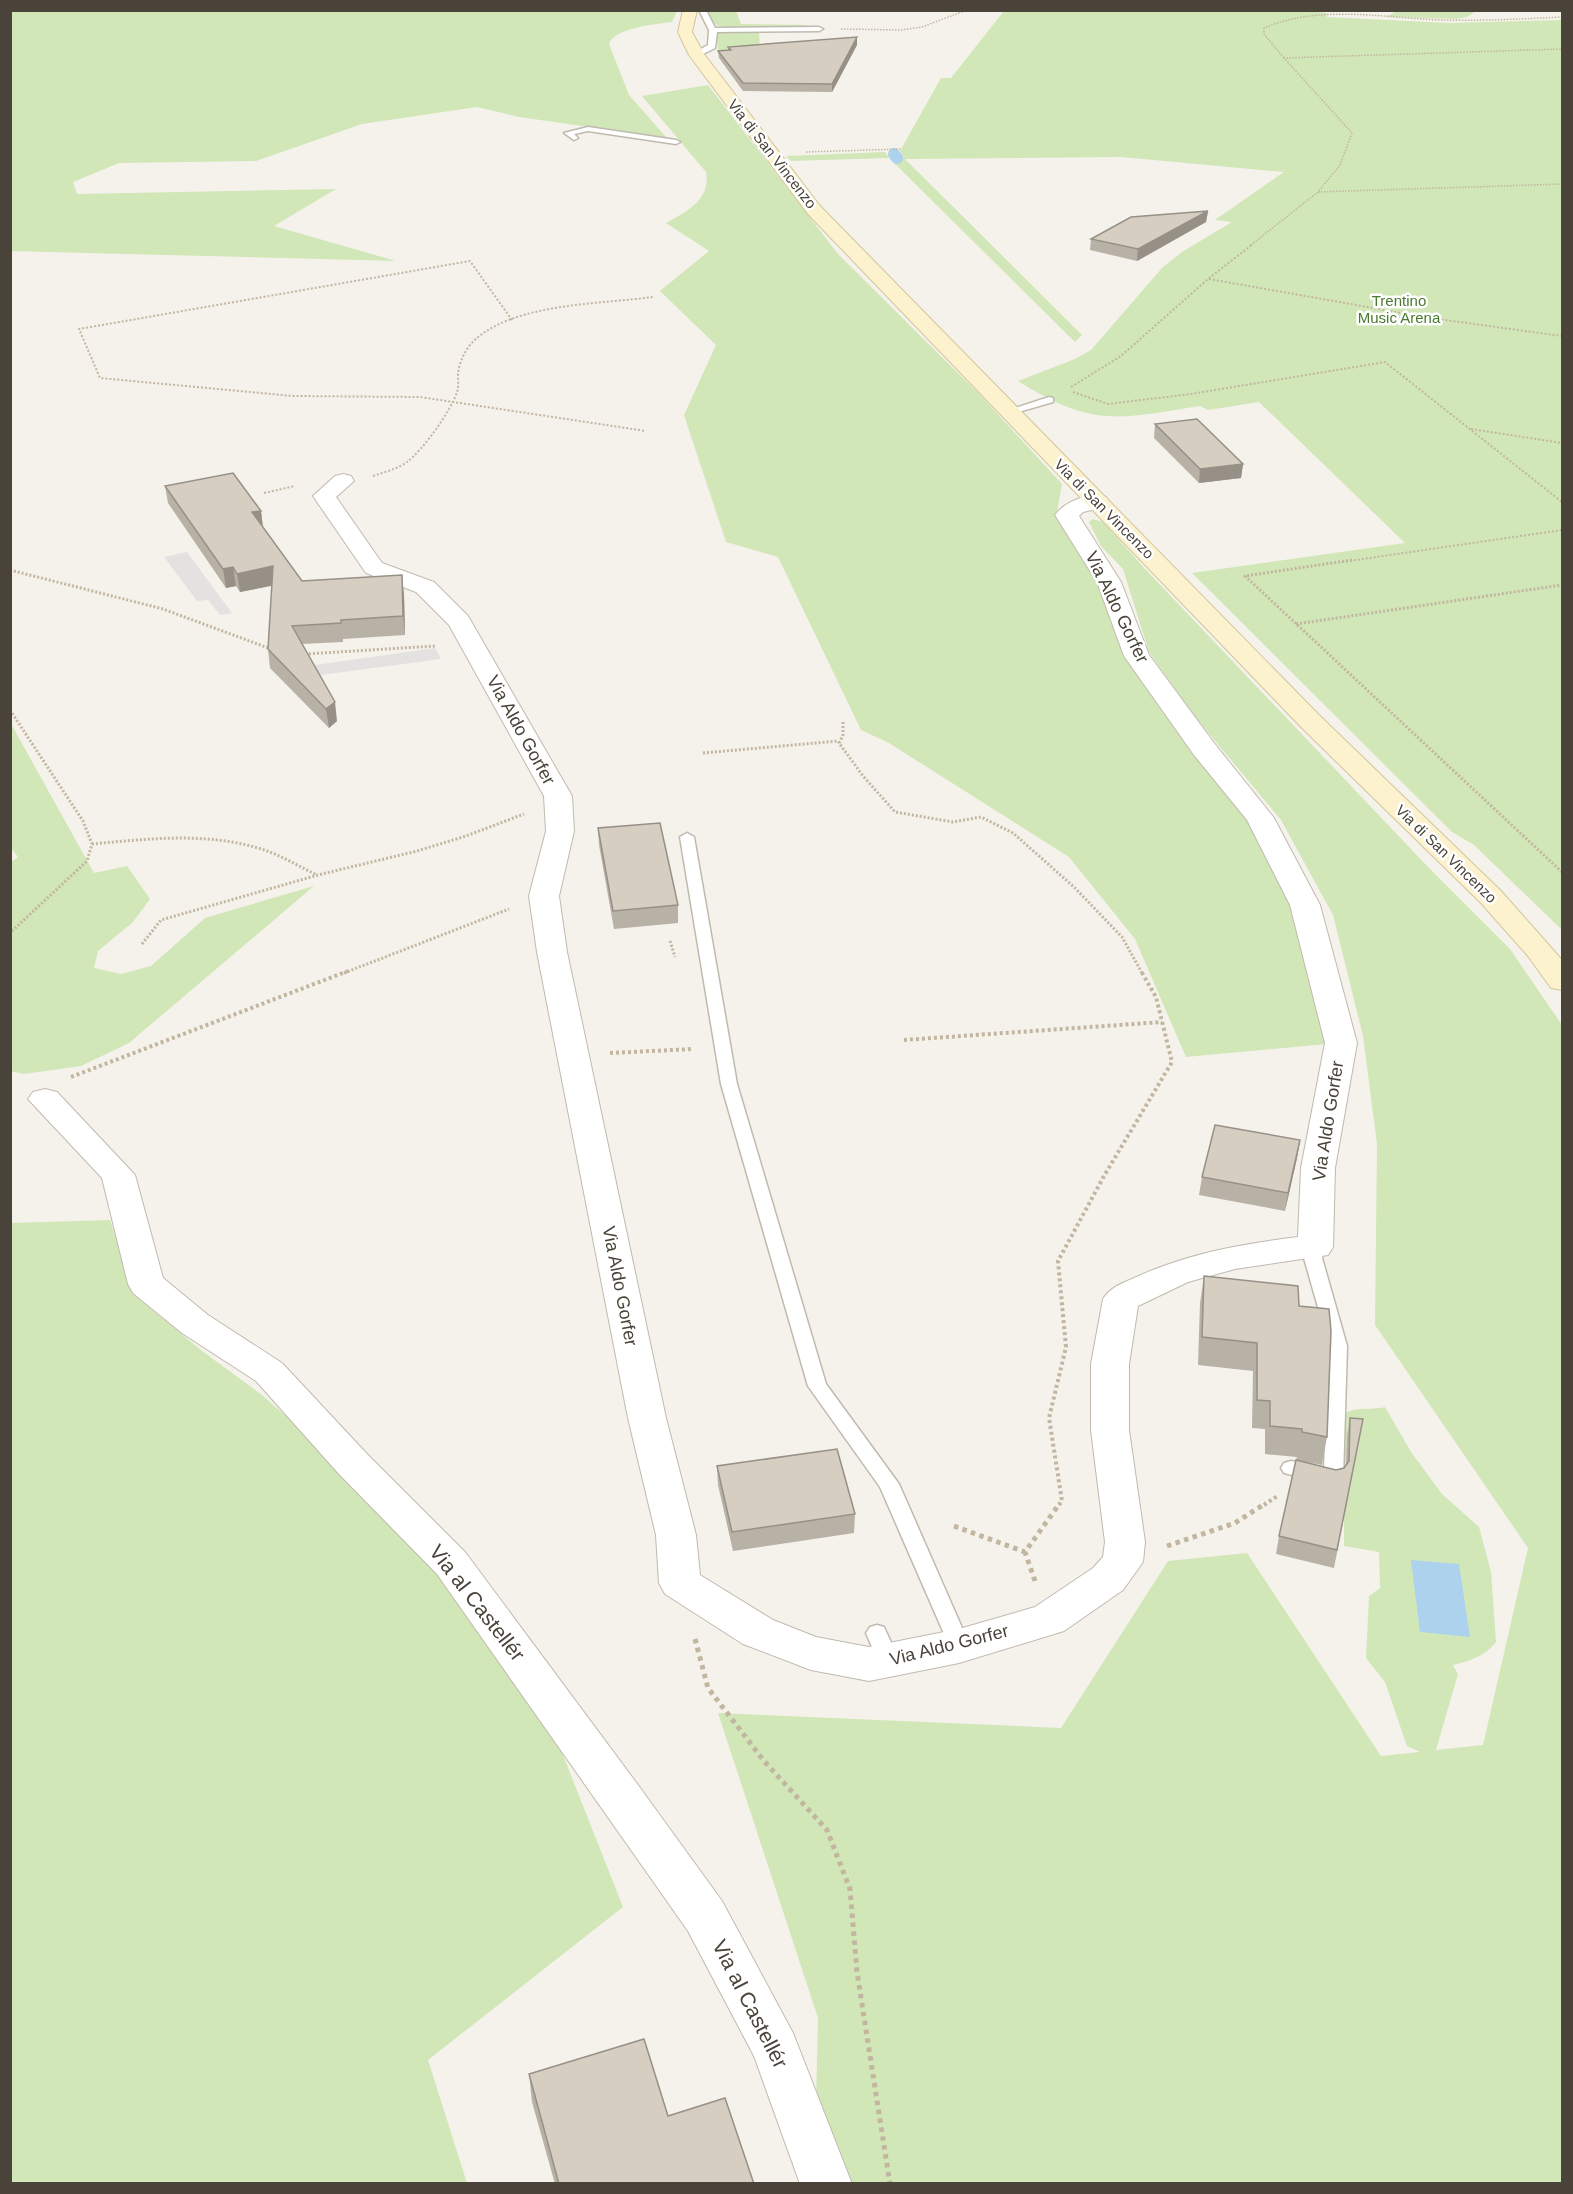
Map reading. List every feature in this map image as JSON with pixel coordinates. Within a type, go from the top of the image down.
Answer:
[{"type":"main road","name":"Via di San Vincenzo","points":[[690,10],[685,32],[697,55],[814,210],[1310,721],[1491,897],[1539,950],[1563,981]]},
{"type":"street","name":"Via Aldo Gorfer","points":[[343,481],[324,496],[374,568],[425,587],[459,621],[558,796],[560,831],[544,896],[552,952],[647,1418],[676,1535],[680,1583],[758,1632],[811,1653],[869,1664],[883,1647],[959,1646],[1049,1619],[1108,1579],[1123,1562],[1125,1542],[1110,1430],[1110,1364],[1121,1299],[1176,1273],[1235,1257],[1315,1247],[1318,1168],[1341,1043],[1305,904],[1260,818],[1204,749],[1137,656],[1109,582],[1067,515],[1075,507],[1098,502]]},
{"type":"street","name":"Via al Castellér","points":[[56,1088],[118,1174],[146,1284],[195,1324],[269,1372],[352,1464],[451,1563],[615,1788],[710,1926],[776,2049],[826,2184]]},
{"type":"lane","points":[[697,55],[712,46],[712,30],[702,10]]},
{"type":"lane","points":[[712,30],[819,29]]},
{"type":"lane","points":[[574,138],[568,133],[588,129],[676,142]]},
{"type":"lane","points":[[1008,412],[1049,400]]},
{"type":"lane","points":[[687,837],[729,1084],[817,1386],[888,1484],[959,1646]]},
{"type":"lane","points":[[1291,1468],[1333,1478],[1338,1347],[1313,1258],[1315,1247]]},
{"type":"path","points":[[819,29],[902,30],[922,27],[967,10]]},
{"type":"path","points":[[1563,17],[1448,20],[1323,15],[1277,21],[1264,28],[1264,34],[1284,58],[1352,133],[1340,165],[1318,192],[1208,279],[1121,356],[1066,390],[1108,404],[1191,394],[1385,362],[1563,502]]},
{"type":"path","points":[[1284,58],[1563,49]]},
{"type":"path","points":[[771,153],[901,149]]},
{"type":"path","points":[[1318,192],[1563,184]]},
{"type":"path","points":[[512,320],[470,261],[79,329],[100,378],[293,396],[420,397],[646,431]]},
{"type":"path","points":[[1208,279],[1467,324],[1563,336]]},
{"type":"path","points":[[264,493],[325,479],[343,481],[390,471],[409,459],[453,401],[458,390],[460,360],[478,338],[512,320],[590,302],[632,301],[653,297]]},
{"type":"path","points":[[1471,429],[1563,443]]},
{"type":"path","points":[[1563,530],[1245,576],[1563,872]]},
{"type":"path","points":[[10,570],[163,609],[262,647],[279,651]]},
{"type":"path","points":[[1295,624],[1563,585]]},
{"type":"path","points":[[297,654],[318,655],[473,643]]},
{"type":"path","points":[[10,710],[83,820],[92,844],[87,861],[10,933]]},
{"type":"path","points":[[703,753],[838,741],[843,735],[843,722]]},
{"type":"path","points":[[838,741],[863,776],[895,812],[953,822],[981,817],[1013,833],[1074,887],[1122,937],[1156,997],[1172,1062],[1104,1176],[1058,1261],[1065,1347],[1049,1418],[1062,1501],[1025,1552]]},
{"type":"path","points":[[142,944],[161,921],[318,875],[417,851],[533,811]]},
{"type":"path","points":[[92,844],[177,838],[230,841],[259,848],[318,875]]},
{"type":"path","points":[[56,1088],[79,1076],[544,896]]},
{"type":"path","points":[[904,1040],[1162,1022]]},
{"type":"path","points":[[574,1055],[723,1048]]},
{"type":"path","points":[[1155,1548],[1177,1544],[1235,1523],[1265,1506],[1287,1488],[1291,1468]]},
{"type":"path","points":[[954,1526],[1025,1552]]},
{"type":"path","points":[[1025,1552],[1049,1619]]},
{"type":"path","points":[[680,1583],[708,1688],[765,1761],[827,1830],[850,1889],[857,1972],[890,2184]]},
{"type":"green space","points":[[11,10],[677,11],[672,22],[627,31],[612,39],[609,44],[629,95],[667,138],[519,117],[477,107],[362,124],[256,161],[119,163],[73,182],[77,194],[336,189],[274,226],[396,261],[11,251]]},
{"type":"green space","name":"Trentino Music Arena","points":[[1301,10],[1326,13],[1327,17],[1448,23],[1562,20],[1562,930],[1474,845],[1452,832],[1192,573],[1405,543],[1259,402],[1208,410],[1200,406],[1148,414],[1106,416],[1067,407],[1018,381],[1075,359],[1091,350],[1162,268],[1182,252],[1232,222],[1215,220],[1284,172],[1121,157],[905,159],[1082,335],[1075,342],[889,158],[904,158],[900,151],[941,78],[951,78],[1004,11]]},
{"type":"green space","points":[[1398,10],[1476,11],[1467,17],[1457,19],[1386,17]]},
{"type":"green space","points":[[705,11],[736,11],[741,24],[809,25],[798,28],[728,28],[716,25]]},
{"type":"green space","points":[[759,32],[760,50],[719,56],[716,34]]},
{"type":"green space","points":[[708,85],[838,254],[982,397],[1062,484],[1056,517],[1093,571],[1127,661],[1252,822],[1294,906],[1327,1044],[1186,1057],[1135,939],[1069,857],[889,743],[861,730],[778,557],[726,542],[684,415],[716,345],[660,291],[709,251],[666,223],[696,204],[705,190],[706,172],[642,96]]},
{"type":"green space","points":[[885,152],[889,158],[791,161],[786,156]]},
{"type":"green space","points":[[1093,519],[1103,522],[1428,867],[1510,949],[1562,1025],[1562,2183],[814,2183],[818,2018],[718,1713],[1061,1728],[1168,1561],[1247,1553],[1381,1756],[1420,1752],[1407,1746],[1385,1682],[1366,1658],[1369,1596],[1380,1588],[1379,1552],[1344,1546],[1344,1503],[1347,1499],[1341,1416],[1357,1409],[1385,1407],[1411,1452],[1442,1494],[1479,1527],[1491,1572],[1496,1642],[1477,1657],[1453,1665],[1458,1674],[1436,1750],[1483,1745],[1528,1548],[1375,1325],[1377,1144],[1363,1036],[1333,915],[1281,820],[1191,712],[1149,652],[1123,569],[1101,546],[1089,522]]},
{"type":"green space","points":[[10,722],[94,873],[127,866],[150,899],[133,922],[98,951],[94,968],[121,974],[151,966],[205,918],[314,886],[129,1043],[81,1066],[24,1074],[10,1071],[10,863],[18,857],[11,848]]},
{"type":"green space","points":[[110,1220],[134,1295],[202,1351],[262,1395],[330,1455],[527,1664],[623,1907],[428,2060],[467,2183],[11,2183],[10,1223]]},
{"type":"shaded area","points":[[187,552],[232,613],[220,615],[208,600],[197,601],[164,557]]},
{"type":"shaded area","points":[[435,648],[441,659],[313,676],[308,666]]},
{"type":"water","points":[[1411,1560],[1459,1564],[1470,1637],[1420,1632]]},
{"type":"building","points":[[857,37],[832,84],[743,83],[718,51],[731,50],[728,47]]},
{"type":"building","points":[[1208,211],[1138,249],[1091,239],[1131,217]]},
{"type":"building","points":[[1197,419],[1243,464],[1200,469],[1155,424]]},
{"type":"building","points":[[233,473],[261,511],[252,512],[302,581],[402,575],[403,616],[292,626],[335,702],[326,709],[268,649],[273,566],[237,574],[233,567],[223,569],[165,486]]},
{"type":"building","points":[[660,823],[678,905],[613,911],[598,828]]},
{"type":"building","points":[[1215,1125],[1300,1140],[1288,1193],[1202,1177]]},
{"type":"building","points":[[1204,1276],[1298,1286],[1299,1306],[1329,1309],[1331,1331],[1327,1437],[1302,1432],[1302,1429],[1270,1426],[1270,1401],[1257,1400],[1257,1343],[1202,1337]]},
{"type":"building","points":[[1350,1418],[1363,1419],[1337,1550],[1279,1536],[1296,1460],[1336,1470],[1344,1468],[1349,1461]]},
{"type":"building","points":[[837,1449],[855,1514],[732,1532],[717,1466]]},
{"type":"building","points":[[644,2039],[668,2116],[725,2098],[754,2184],[559,2184],[529,2074]]},
{"type":"waterway","points":[[894,154],[897,158]]}]
